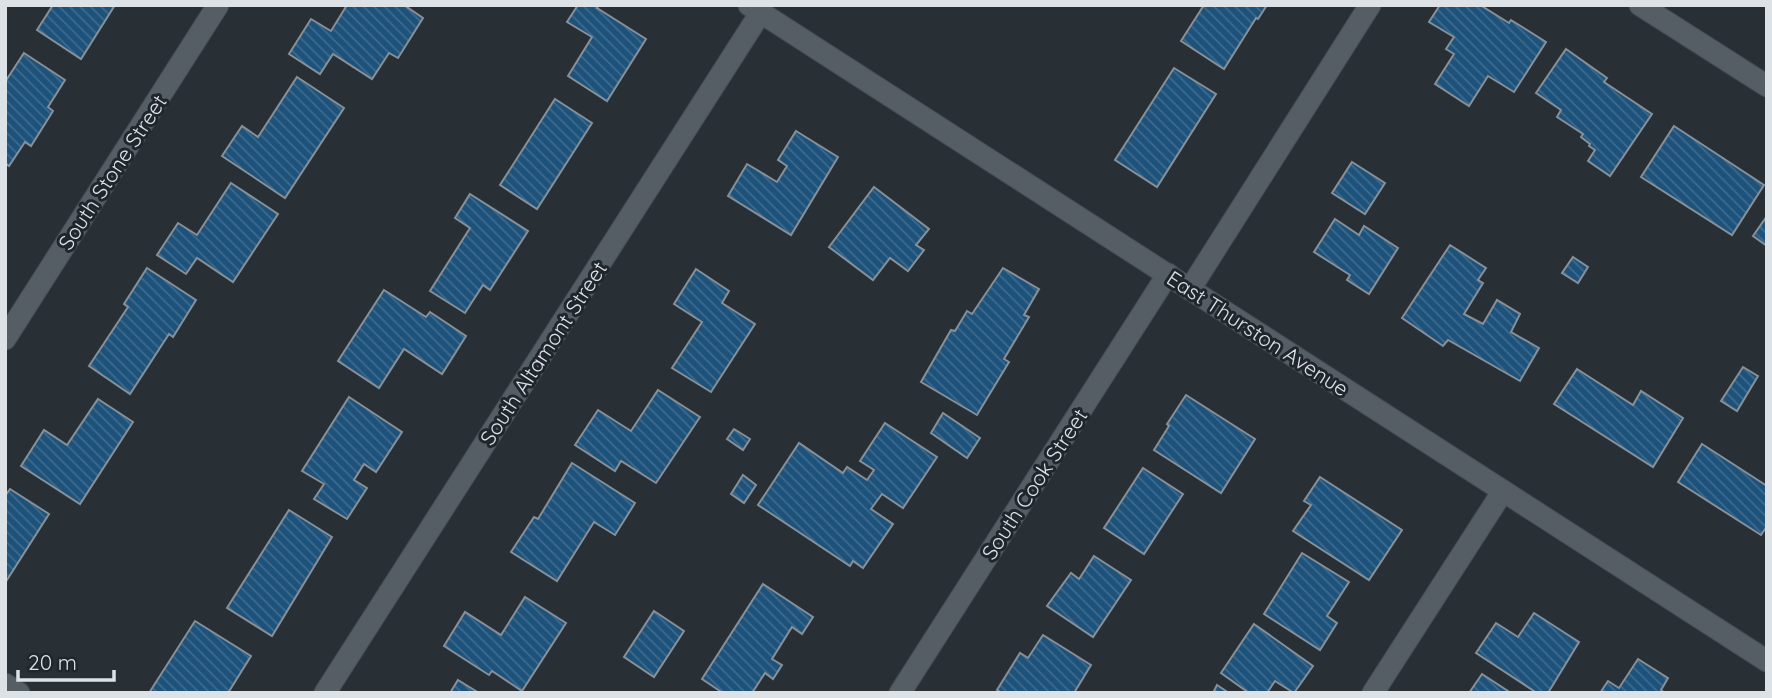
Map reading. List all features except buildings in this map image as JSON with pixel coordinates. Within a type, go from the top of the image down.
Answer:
[{"type":"street","name":"South Stone Street","points":[[5,340],[218,5]]},
{"type":"street","points":[[1191,289],[1370,5]]},
{"type":"street","points":[[1640,5],[1767,86]]},
{"type":"street","name":"East Thurston Avenue","points":[[755,9],[1767,661]]},
{"type":"street","name":"South Altamont Street","points":[[325,693],[755,9]]},
{"type":"street","name":"South Cook Street","points":[[900,693],[1168,274]]},
{"type":"street","points":[[1373,693],[1503,491]]},
{"type":"street","points":[[5,684],[19,693]]}]
